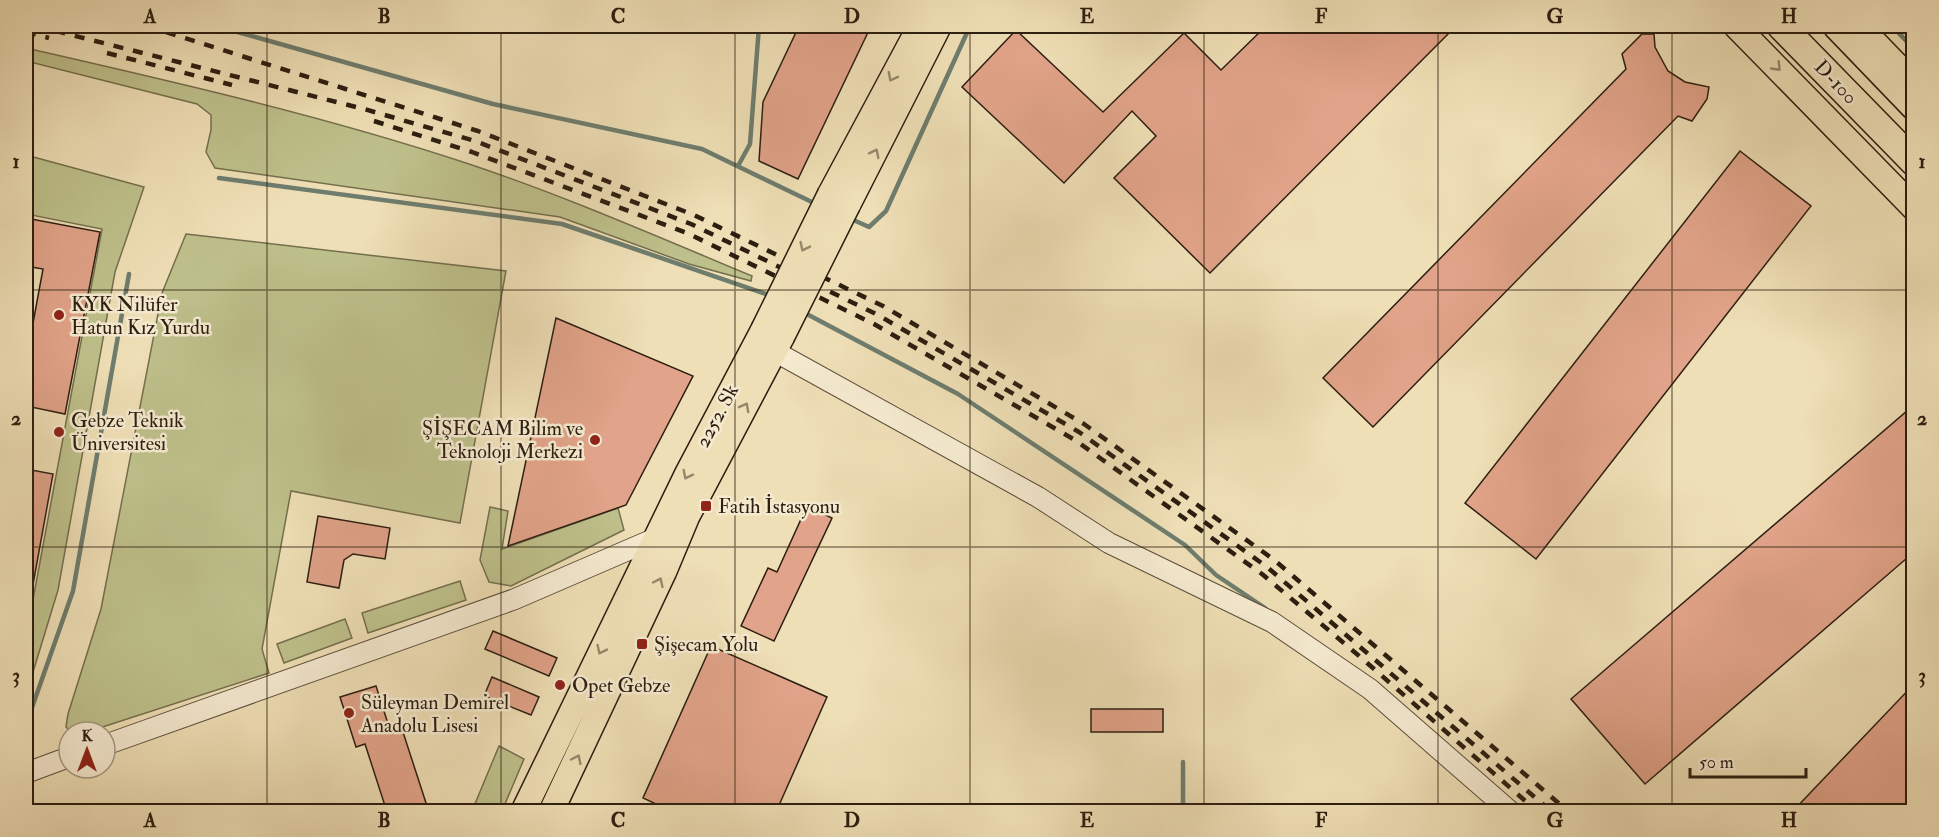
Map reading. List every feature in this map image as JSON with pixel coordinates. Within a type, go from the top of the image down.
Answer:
[{"type":"highway","points":[[1766,26],[1892,138],[1914,162]]},
{"type":"highway","name":"D-100","points":[[1781,26],[1892,138]]},
{"type":"highway","points":[[1837,26],[1914,106]]},
{"type":"main road","name":"2252. Sk","points":[[551,812],[664,572],[769,340],[839,200],[920,26]]},
{"type":"main road","name":"2252. Sk","points":[[839,200],[939,26]]},
{"type":"main road","points":[[1736,26],[1914,208]]},
{"type":"main road","points":[[1859,26],[1914,83]]},
{"type":"main road","name":"2252. Sk","points":[[523,812],[656,538],[769,340]]},
{"type":"street","points":[[769,340],[1038,497],[1109,543],[1272,622],[1370,689],[1511,812]]},
{"type":"street","points":[[117,741],[515,599],[656,538]]},
{"type":"street","points":[[26,773],[57,762]]},
{"type":"green space","points":[[26,48],[304,115],[469,164],[646,232],[752,276],[751,281],[689,264],[560,217],[215,168],[206,152],[211,130],[211,115],[197,104],[26,61]]},
{"type":"green space","points":[[26,155],[144,187],[115,272],[58,590],[26,695],[26,637],[102,229],[26,214]]},
{"type":"green space","points":[[186,234],[506,271],[460,523],[291,491],[262,649],[269,673],[117,722],[117,720],[67,720],[101,609],[162,293]]},
{"type":"green space","points":[[490,507],[508,511],[502,549],[618,508],[624,530],[511,586],[489,582],[480,560]]},
{"type":"green space","points":[[460,581],[466,600],[368,633],[362,613]]},
{"type":"green space","points":[[345,619],[352,638],[284,663],[277,644]]},
{"type":"green space","points":[[499,746],[524,759],[502,811],[472,811]]},
{"type":"building","points":[[799,26],[871,26],[798,179],[759,161],[763,102]]},
{"type":"building","points":[[1266,26],[1456,26],[1210,273],[1114,178],[1156,136],[1132,111],[1064,183],[962,87],[1016,30],[1103,112],[1184,33],[1221,70]]},
{"type":"building","points":[[1642,34],[1654,34],[1655,47],[1668,71],[1685,82],[1709,87],[1707,99],[1692,121],[1678,116],[1373,427],[1323,378],[1626,69],[1622,54]]},
{"type":"building","points":[[1740,151],[1811,206],[1536,559],[1465,503]]},
{"type":"building","name":"KYK Nilüfer Hatun Kız Yurdu","points":[[26,218],[100,232],[65,414],[26,406],[26,361],[43,269],[26,266]]},
{"type":"building","name":"ŞİŞECAM Bilim ve Teknoloji Merkezi","points":[[556,318],[693,376],[626,505],[508,546]]},
{"type":"building","points":[[1914,405],[1914,552],[1645,784],[1571,699]]},
{"type":"building","points":[[26,469],[53,474],[32,590],[26,590]]},
{"type":"building","points":[[807,506],[832,518],[774,641],[741,626],[768,568],[777,572]]},
{"type":"building","points":[[318,516],[390,528],[385,559],[353,554],[344,560],[339,588],[307,582]]},
{"type":"building","points":[[493,631],[557,658],[549,676],[485,649]]},
{"type":"building","points":[[711,646],[827,697],[776,812],[673,812],[643,798]]},
{"type":"building","points":[[492,677],[539,697],[531,715],[484,696]]},
{"type":"building","points":[[1914,684],[1914,812],[1792,812]]},
{"type":"building","points":[[376,686],[390,730],[401,726],[427,806],[423,807],[424,812],[387,812],[365,744],[356,747],[340,697]]},
{"type":"building","points":[[1091,709],[1163,709],[1163,732],[1091,732]]},
{"type":"waterway","points":[[216,26],[493,104],[702,149],[816,204]]},
{"type":"waterway","points":[[738,166],[750,144],[759,26]]},
{"type":"waterway","points":[[849,218],[869,227],[886,211],[970,26]]},
{"type":"waterway","points":[[1892,26],[1914,49]]},
{"type":"waterway","points":[[219,178],[562,224],[772,296]]},
{"type":"waterway","points":[[26,720],[73,591],[129,274]]},
{"type":"waterway","points":[[803,312],[958,394],[1185,545],[1216,575],[1265,608]]},
{"type":"waterway","points":[[1183,762],[1183,812]]},
{"type":"railway","points":[[36,26],[364,109],[475,141],[691,224],[878,315],[1079,432],[1267,567],[1552,812]]},
{"type":"railway","points":[[147,26],[478,131],[694,215],[883,306],[1084,424],[1273,559],[1569,812]]},
{"type":"railway","points":[[26,32],[49,38]]},
{"type":"railway","points":[[107,53],[232,85]]},
{"type":"railway","points":[[374,121],[472,152],[687,233],[874,324],[1075,440],[1262,574],[1538,812]]},
{"type":"place","name":"KYK Nilüfer Hatun Kız Yurdu","points":[[59,315]]},
{"type":"place","name":"Gebze Teknik Üniversitesi","points":[[59,432]]},
{"type":"place","name":"ŞİŞECAM Bilim ve Teknoloji Merkezi","points":[[595,440]]},
{"type":"place","name":"Fatih İstasyonu","points":[[706,506]]},
{"type":"place","name":"Şişecam Yolu","points":[[642,644]]},
{"type":"place","name":"Opet Gebze","points":[[560,685]]},
{"type":"place","name":"Süleyman Demirel Anadolu Lisesi","points":[[349,713]]}]
